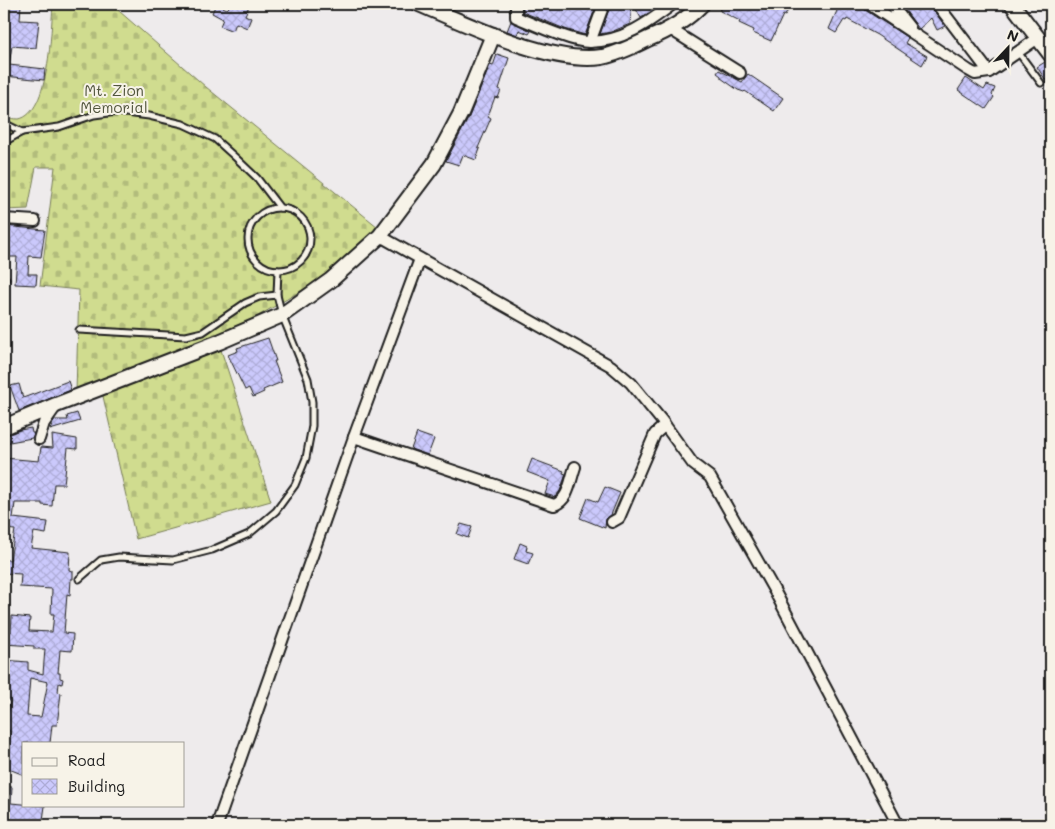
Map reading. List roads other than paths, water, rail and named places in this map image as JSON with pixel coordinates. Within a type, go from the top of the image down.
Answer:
[{"type":"street","points":[[420,4],[493,35],[541,50],[573,57],[601,57],[633,46],[684,20],[702,4]]},
{"type":"street","points":[[516,4],[516,17],[581,41],[590,42],[630,33],[649,22],[672,4]]},
{"type":"street","points":[[590,42],[604,4]]},
{"type":"street","points":[[869,4],[975,74],[989,72],[1038,38]]},
{"type":"street","points":[[891,4],[917,36]]},
{"type":"street","points":[[937,4],[989,72]]},
{"type":"street","points":[[1012,4],[1051,55]]},
{"type":"street","points":[[670,28],[740,73]]},
{"type":"street","points":[[4,427],[219,342],[282,314],[332,280],[380,236],[434,164],[462,112],[493,35]]},
{"type":"street","points":[[4,219],[35,220]]},
{"type":"street","points":[[380,236],[611,366],[631,383],[693,464],[710,477],[774,590],[898,825]]},
{"type":"street","points":[[217,825],[354,437],[420,259]]},
{"type":"street","points":[[39,439],[44,423],[56,405]]},
{"type":"street","points":[[612,522],[619,518],[655,434],[665,425]]},
{"type":"street","points":[[354,437],[554,505],[560,503],[565,498],[575,467]]},
{"type":"lane","points":[[1018,51],[1041,83]]},
{"type":"lane","points":[[4,142],[22,132],[59,127],[94,115],[117,112],[150,116],[183,124],[215,139],[257,178],[280,208]]},
{"type":"lane","points":[[4,123],[22,132]]},
{"type":"lane","points":[[287,208],[299,215],[308,226],[310,240],[307,253],[298,263],[292,267],[278,270],[265,266],[254,257],[249,245],[249,231],[255,218],[266,210],[287,208]]},
{"type":"lane","points":[[79,579],[101,560],[119,557],[173,560],[212,550],[249,534],[276,511],[295,485],[306,458],[312,426],[312,402],[308,379],[282,314],[277,296],[278,270]]},
{"type":"lane","points":[[78,330],[186,336],[203,332],[245,303],[259,297],[277,296]]},
{"type":"park label","name":"Mt. Zion Memorial","points":[[114,100]]}]
